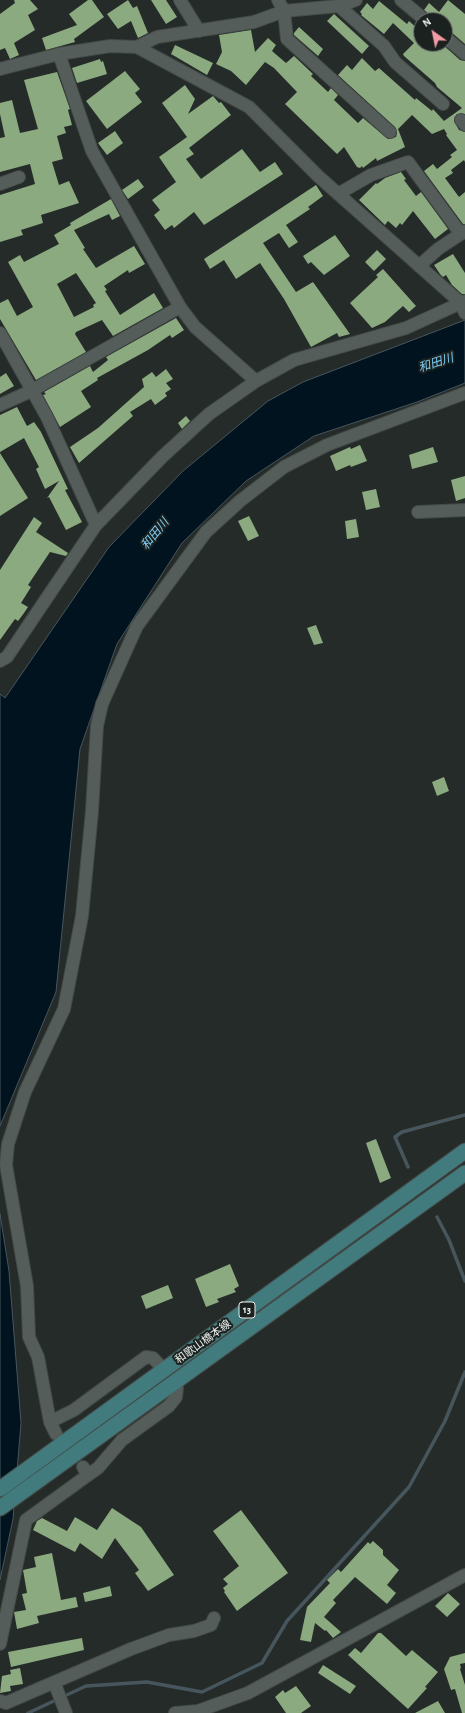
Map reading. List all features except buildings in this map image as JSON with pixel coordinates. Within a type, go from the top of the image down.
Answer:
[{"type":"main road","name":"和歌山橋本線","points":[[0,1489],[465,1151]]},
{"type":"main road","name":"和歌山橋本線","points":[[0,1508],[465,1174]]},
{"type":"street","points":[[180,0],[199,31]]},
{"type":"street","points":[[278,0],[284,11],[287,39],[390,132]]},
{"type":"street","points":[[137,48],[157,37],[254,22],[284,11],[339,6],[356,0]]},
{"type":"street","points":[[401,0],[415,12]]},
{"type":"street","points":[[339,6],[384,46],[395,62],[443,104]]},
{"type":"street","points":[[453,44],[465,54]]},
{"type":"street","points":[[0,70],[60,54],[110,46],[137,48],[249,107],[338,194],[464,307],[406,328],[294,360],[256,381],[199,424],[162,457],[96,525],[7,657],[0,662]]},
{"type":"street","points":[[60,54],[92,151],[180,307],[195,327],[256,381]]},
{"type":"street","points":[[338,194],[371,175],[408,162],[463,233],[438,249],[419,266]]},
{"type":"street","points":[[0,184],[19,177]]},
{"type":"street","points":[[0,405],[31,391],[180,307]]},
{"type":"street","points":[[0,332],[31,391],[47,417],[96,525]]},
{"type":"street","points":[[56,1434],[50,1422],[38,1357],[30,1337],[27,1286],[6,1165],[8,1144],[25,1092],[64,1008],[82,916],[92,811],[97,726],[102,704],[138,626],[206,532],[240,501],[284,468],[327,445],[465,393]]},
{"type":"street","points":[[418,512],[465,510]]},
{"type":"street","points":[[50,1422],[74,1410],[146,1357],[153,1358],[164,1370]]},
{"type":"street","points":[[0,1644],[26,1520],[86,1471],[98,1468],[122,1440],[169,1406],[176,1397],[177,1388],[173,1383]]},
{"type":"street","points":[[175,1713],[198,1711],[248,1693],[465,1575]]},
{"type":"street","points":[[0,1701],[6,1703],[55,1686],[168,1635],[194,1631],[211,1625],[214,1618]]},
{"type":"street","points":[[55,1686],[64,1710]]},
{"type":"water","name":"和田川","points":[[465,320],[465,383],[417,402],[314,436],[246,481],[182,543],[117,644],[80,749],[56,992],[0,1126],[0,694],[5,698],[109,547],[183,471],[268,401],[303,382]]},
{"type":"water","points":[[0,1214],[9,1271],[21,1423],[13,1519],[0,1580]]},
{"type":"waterway","points":[[408,1167],[395,1137],[402,1132],[465,1115]]},
{"type":"waterway","points":[[437,1217],[449,1240],[465,1281]]},
{"type":"waterway","points":[[28,1713],[86,1686],[147,1682],[202,1692],[262,1663],[287,1621],[409,1487],[445,1421],[465,1372]]}]
